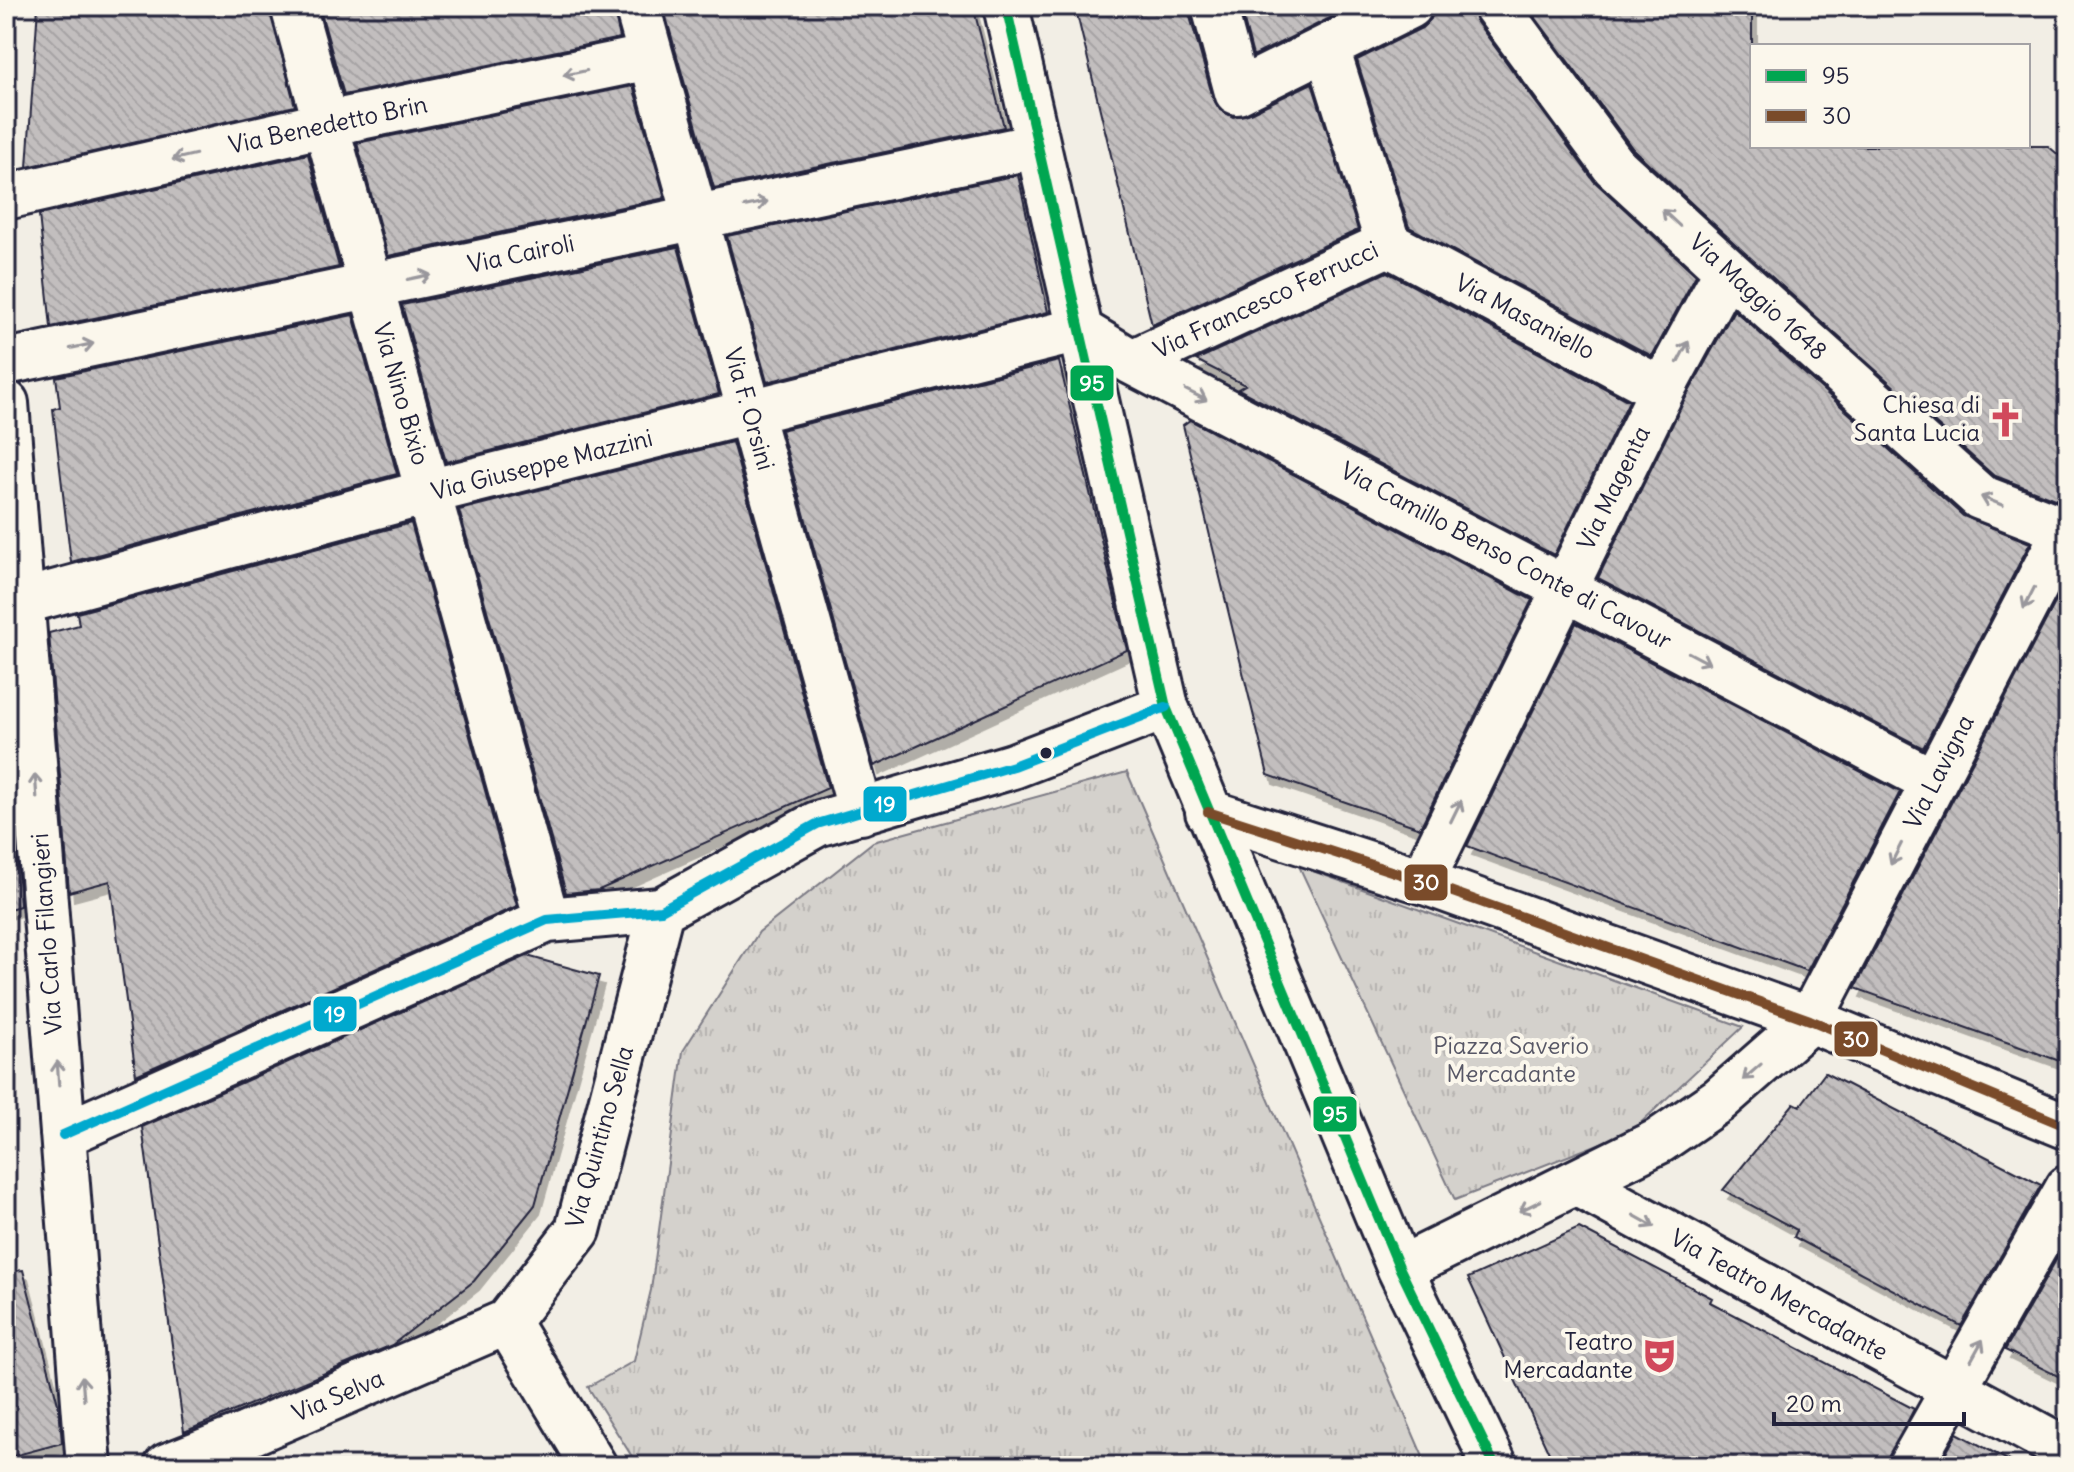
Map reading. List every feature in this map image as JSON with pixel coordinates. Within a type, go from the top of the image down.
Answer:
[{"type":"street","name":"Via Nino Bixio","points":[[293,6],[547,920]]},
{"type":"street","name":"Via F. Orsini","points":[[637,6],[861,812]]},
{"type":"street","points":[[1006,6],[1166,707],[1400,1269],[1495,1466]]},
{"type":"street","points":[[1214,6],[1237,92],[1410,6]]},
{"type":"street","name":"Via Maggio 1648","points":[[1496,6],[1614,166],[1727,270],[1980,497],[2067,528]]},
{"type":"street","name":"Via Francesco Ferrucci","points":[[1132,362],[1388,244],[1327,48]]},
{"type":"street","name":"Via Benedetto Brin","points":[[6,197],[326,124],[651,57]]},
{"type":"street","name":"Via Cairoli","points":[[6,362],[1036,146]]},
{"type":"street","name":"Via Masaniello","points":[[1388,244],[1662,390]]},
{"type":"street","name":"Via Magenta","points":[[1422,881],[1662,390],[1727,270]]},
{"type":"street","name":"Via Camillo Benso Conte di Cavour","points":[[1079,330],[1132,362],[1565,586],[1934,782]]},
{"type":"street","name":"Via Giuseppe Mazzini","points":[[14,604],[428,492],[1079,330]]},
{"type":"street","name":"Via Carlo Filangieri","points":[[6,403],[14,604],[63,1135],[89,1466]]},
{"type":"street","name":"Via Lavigna","points":[[1810,1020],[2067,528]]},
{"type":"street","points":[[63,1135],[547,920],[661,910],[817,824],[1013,766],[1166,707]]},
{"type":"street","points":[[1208,812],[1422,881],[1810,1020],[2068,1127]]},
{"type":"street","name":"Via Quintino Sella","points":[[507,1322],[578,1230],[661,910]]},
{"type":"street","points":[[1400,1269],[1659,1141],[1719,1100],[1810,1020]]},
{"type":"street","name":"Via Teatro Mercadante","points":[[1576,1183],[2068,1451]]},
{"type":"street","points":[[1910,1466],[2068,1188]]},
{"type":"street","points":[[507,1322],[594,1466]]},
{"type":"street","name":"Via Selva","points":[[174,1465],[507,1322]]},
{"type":"green space","points":[[1127,772],[1427,1466],[638,1466],[588,1387],[634,1361],[651,1290],[683,1051],[759,932],[873,842]]},
{"type":"green space","name":"Piazza Saverio Mercadante","points":[[1299,866],[1743,1027],[1632,1131],[1455,1200]]},
{"type":"building","points":[[38,6],[269,6],[295,106],[27,167]]},
{"type":"building","points":[[319,6],[613,6],[620,38],[344,95]]},
{"type":"building","points":[[663,6],[973,6],[1004,127],[714,188]]},
{"type":"building","points":[[1075,6],[1187,6],[1213,98],[1220,110],[1233,117],[1248,114],[1312,83],[1358,230],[1152,325]]},
{"type":"building","points":[[1256,6],[1354,6],[1253,56],[1242,13]]},
{"type":"building","points":[[1435,6],[1471,6],[1476,21],[1594,181],[1696,275],[1652,356],[1409,227],[1357,60],[1422,28],[1431,19]]},
{"type":"building","points":[[1527,6],[1752,6],[1750,148],[2048,146],[2068,163],[2068,499],[2060,501],[1993,475],[1633,149]]},
{"type":"building","points":[[633,86],[665,198],[388,256],[357,143]]},
{"type":"building","points":[[308,154],[339,267],[51,327],[39,215]]},
{"type":"building","points":[[1018,175],[1048,312],[767,382],[727,236]]},
{"type":"building","points":[[678,247],[719,394],[446,462],[402,305]]},
{"type":"building","points":[[1387,272],[1629,401],[1554,555],[1238,389],[1245,385],[1196,360]]},
{"type":"building","points":[[1734,310],[1963,516],[2030,543],[1923,748],[1598,578],[1684,401]]},
{"type":"building","points":[[353,315],[397,474],[71,562],[53,409],[60,407],[56,377]]},
{"type":"building","points":[[1059,361],[1127,650],[874,766],[781,430]]},
{"type":"building","points":[[1190,420],[1532,600],[1420,828],[1268,775],[1183,425]]},
{"type":"building","points":[[732,442],[828,788],[599,890],[566,893],[459,510]]},
{"type":"building","points":[[411,523],[517,906],[136,1075],[110,881],[69,892],[49,633],[79,625],[77,613]]},
{"type":"building","points":[[2068,578],[2068,1064],[1855,988]]},
{"type":"building","points":[[1576,623],[1900,792],[1807,971],[1467,846]]},
{"type":"building","points":[[6,724],[20,906],[6,910]]},
{"type":"building","points":[[527,956],[599,976],[535,1205],[474,1281],[392,1345],[184,1432],[142,1127]]},
{"type":"building","points":[[1825,1073],[2041,1185],[1961,1326],[1794,1237],[1797,1230],[1723,1190],[1794,1103],[1800,1106]]},
{"type":"building","name":"Teatro Mercadante","points":[[1579,1228],[1712,1298],[1710,1302],[1914,1409],[1885,1466],[1555,1466],[1468,1278]]},
{"type":"building","points":[[2068,1239],[2068,1381],[2005,1350]]},
{"type":"building","points":[[23,1270],[59,1408],[62,1443],[6,1458],[6,1272]]},
{"type":"building","points":[[1957,1433],[2019,1466],[1939,1466]]},
{"type":"transit line","name":"95","points":[[1006,6],[1166,707],[1400,1269],[1495,1466]]},
{"type":"transit line","name":"19","points":[[63,1135],[547,920],[661,910],[817,824],[1013,766],[1166,707]]},
{"type":"transit line","name":"30","points":[[1208,812],[1422,881],[1810,1020],[2068,1127]]},
{"type":"place","name":"Chiesa di Santa Lucia","points":[[2006,419]]},
{"type":"place","name":"Teatro Mercadante","points":[[1659,1356]]}]
